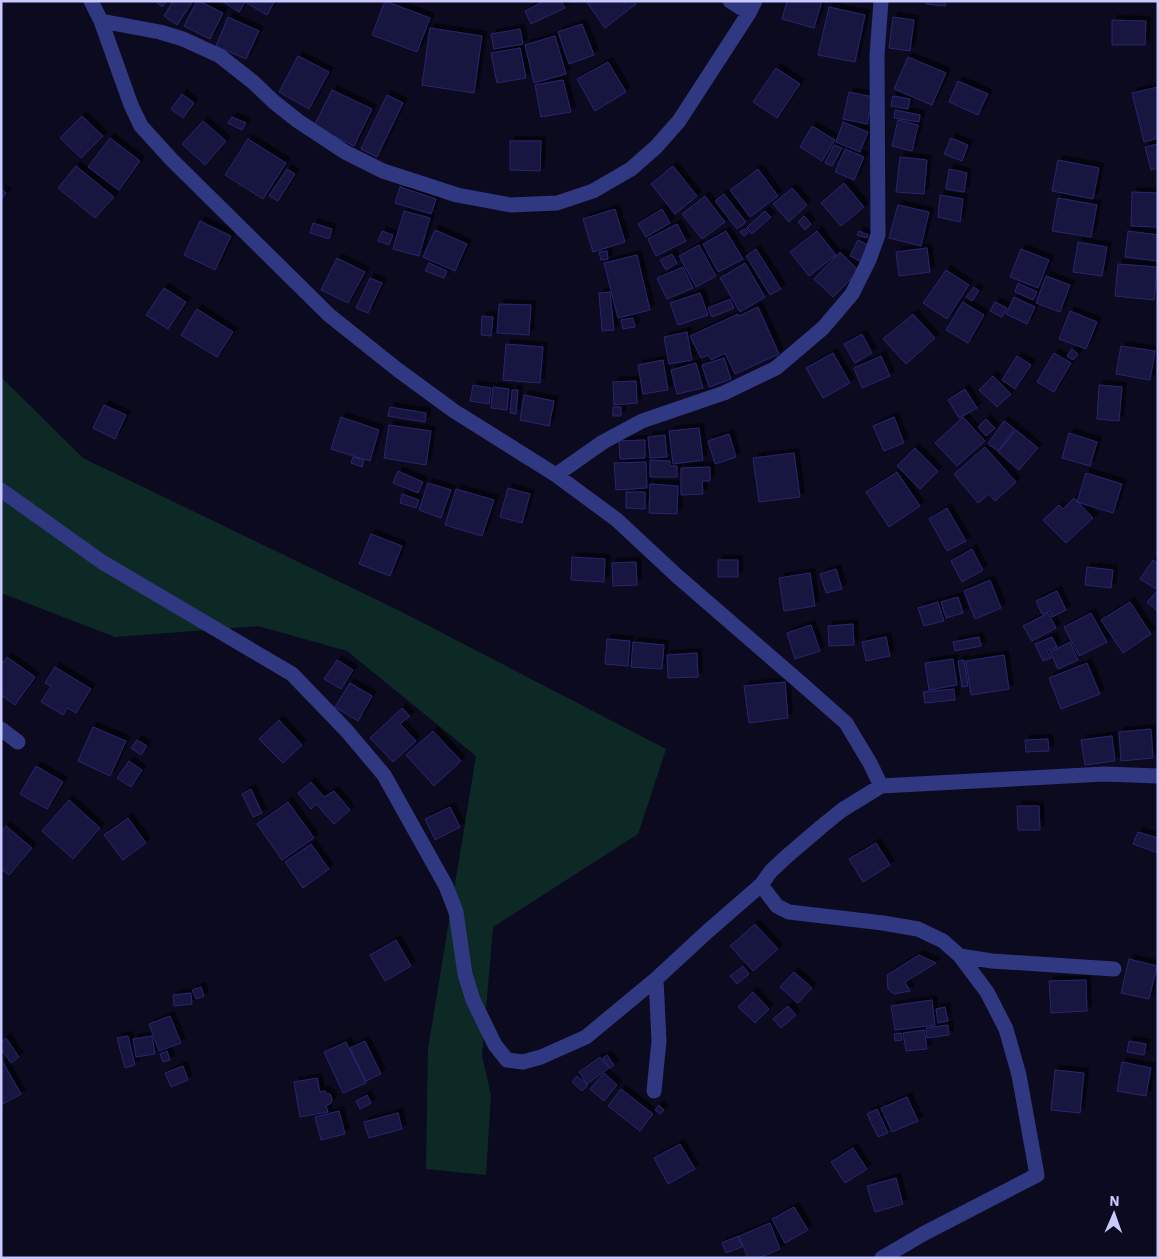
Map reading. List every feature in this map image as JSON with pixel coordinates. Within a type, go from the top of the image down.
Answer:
[{"type":"street","points":[[91,1],[101,21],[130,105],[141,126],[171,160],[329,315],[398,370],[454,410],[556,475],[616,520],[676,575],[804,685],[846,723],[870,762],[881,786]]},
{"type":"street","points":[[101,21],[160,32],[183,39],[220,56],[298,121],[345,152],[383,171],[457,195],[510,205],[557,203],[593,191],[632,169],[656,147],[679,121],[752,7],[730,1]]},
{"type":"street","points":[[556,475],[602,442],[642,421],[724,393],[776,368],[823,328],[852,294],[870,260],[878,235],[877,55],[881,1]]},
{"type":"street","points":[[1,490],[102,562],[292,674],[346,730],[384,775],[446,886],[456,912],[465,974],[473,1000],[495,1045],[507,1060],[523,1062],[541,1057],[586,1037],[656,980],[761,885],[786,857],[821,827],[842,810],[881,786],[1104,774],[1158,776]]},
{"type":"street","points":[[1,729],[18,742]]},
{"type":"street","points":[[761,885],[777,906],[789,912],[883,922],[918,929],[943,941],[960,956],[987,992],[1006,1029],[1019,1075],[1037,1175],[923,1234],[882,1258]]},
{"type":"street","points":[[960,956],[992,961],[1114,969]]},
{"type":"street","points":[[654,1092],[659,1041],[656,980]]},
{"type":"green space","points":[[1,377],[83,458],[402,612],[666,749],[638,834],[493,927],[482,1056],[491,1095],[486,1175],[426,1169],[428,1049],[476,756],[347,651],[258,626],[115,637],[1,593]]},
{"type":"building","points":[[155,1],[167,1],[162,7]]},
{"type":"building","points":[[173,1],[193,1],[177,25],[164,16]]},
{"type":"building","points":[[197,1],[223,13],[210,39],[184,26]]},
{"type":"building","points":[[222,1],[275,1],[267,15],[245,2],[239,12]]},
{"type":"building","points":[[385,1],[430,18],[417,52],[372,35]]},
{"type":"building","points":[[544,1],[561,1],[565,8],[531,24],[525,11]]},
{"type":"building","points":[[586,1],[634,1],[636,4],[605,28]]},
{"type":"building","points":[[787,1],[822,1],[814,28],[782,19]]},
{"type":"building","points":[[926,1],[946,1],[945,6],[926,4]]},
{"type":"building","points":[[829,7],[865,15],[855,62],[818,55]]},
{"type":"building","points":[[228,17],[259,31],[246,59],[216,46]]},
{"type":"building","points":[[893,17],[914,20],[910,51],[889,48]]},
{"type":"building","points":[[1112,20],[1146,21],[1145,45],[1112,45]]},
{"type":"building","points":[[582,24],[594,55],[569,64],[558,32]]},
{"type":"building","points":[[430,28],[482,36],[474,93],[422,85]]},
{"type":"building","points":[[520,29],[523,44],[494,49],[491,34]]},
{"type":"building","points":[[555,36],[566,74],[534,83],[525,45]]},
{"type":"building","points":[[520,48],[526,78],[497,83],[491,53]]},
{"type":"building","points":[[298,56],[329,72],[309,109],[279,92]]},
{"type":"building","points":[[908,57],[946,73],[932,105],[894,89]]},
{"type":"building","points":[[608,62],[626,92],[595,111],[577,79]]},
{"type":"building","points":[[776,68],[800,84],[777,118],[753,102]]},
{"type":"building","points":[[563,80],[571,112],[541,117],[535,85]]},
{"type":"building","points":[[958,81],[988,94],[978,115],[949,102]]},
{"type":"building","points":[[1158,87],[1158,138],[1144,142],[1132,93]]},
{"type":"building","points":[[332,90],[372,109],[354,146],[314,126]]},
{"type":"building","points":[[849,92],[873,97],[867,124],[843,119]]},
{"type":"building","points":[[182,94],[194,103],[183,118],[171,109]]},
{"type":"building","points":[[387,95],[403,103],[377,157],[361,149]]},
{"type":"building","points":[[893,96],[910,99],[908,109],[891,106]]},
{"type":"building","points":[[895,110],[920,115],[919,122],[894,118]]},
{"type":"building","points":[[82,116],[103,136],[81,158],[60,138]]},
{"type":"building","points":[[232,117],[246,123],[242,130],[228,123]]},
{"type":"building","points":[[898,120],[918,125],[912,151],[892,146]]},
{"type":"building","points":[[203,121],[226,141],[205,165],[182,144]]},
{"type":"building","points":[[843,122],[868,132],[860,152],[836,142]]},
{"type":"building","points":[[812,126],[835,140],[822,161],[800,147]]},
{"type":"building","points":[[110,138],[140,161],[119,190],[88,167]]},
{"type":"building","points":[[951,138],[968,145],[962,161],[944,154]]},
{"type":"building","points":[[248,139],[286,163],[263,199],[225,175]]},
{"type":"building","points":[[510,141],[541,141],[540,171],[510,170]]},
{"type":"building","points":[[1158,144],[1158,168],[1151,170],[1145,147]]},
{"type":"building","points":[[834,145],[842,148],[832,166],[825,163]]},
{"type":"building","points":[[845,149],[864,157],[854,180],[835,172]]},
{"type":"building","points":[[900,157],[927,160],[924,194],[896,192]]},
{"type":"building","points":[[1058,160],[1099,168],[1093,199],[1052,191]]},
{"type":"building","points":[[76,166],[114,197],[95,218],[58,188]]},
{"type":"building","points":[[673,166],[697,196],[675,214],[651,184]]},
{"type":"building","points":[[287,169],[295,174],[278,201],[269,196]]},
{"type":"building","points":[[758,169],[778,196],[750,217],[730,190]]},
{"type":"building","points":[[949,169],[967,173],[964,192],[946,189]]},
{"type":"building","points":[[844,183],[864,207],[841,226],[821,203]]},
{"type":"building","points":[[400,187],[436,199],[431,214],[395,203]]},
{"type":"building","points":[[792,188],[807,205],[789,222],[773,204]]},
{"type":"building","points":[[1,189],[6,193],[1,200]]},
{"type":"building","points":[[1132,192],[1158,193],[1158,227],[1131,226]]},
{"type":"building","points":[[724,194],[746,222],[737,229],[715,201]]},
{"type":"building","points":[[940,195],[963,199],[960,222],[938,217]]},
{"type":"building","points":[[705,196],[725,222],[702,239],[682,214]]},
{"type":"building","points":[[1058,198],[1097,205],[1091,237],[1052,231]]},
{"type":"building","points":[[898,205],[929,212],[921,246],[889,238]]},
{"type":"building","points":[[615,209],[625,242],[593,252],[583,219]]},
{"type":"building","points":[[662,209],[670,223],[646,237],[638,224]]},
{"type":"building","points":[[404,211],[430,218],[419,256],[393,249]]},
{"type":"building","points":[[765,211],[771,217],[752,234],[746,228]]},
{"type":"building","points":[[804,216],[811,224],[805,230],[798,222]]},
{"type":"building","points":[[200,221],[231,236],[215,270],[184,255]]},
{"type":"building","points":[[313,223],[332,229],[329,239],[310,233]]},
{"type":"building","points":[[677,224],[686,241],[656,256],[648,239]]},
{"type":"building","points":[[745,229],[748,233],[744,236],[740,232]]},
{"type":"building","points":[[435,230],[467,244],[455,271],[423,257]]},
{"type":"building","points":[[382,231],[393,235],[389,245],[378,241]]},
{"type":"building","points":[[726,231],[743,259],[718,272],[703,244]]},
{"type":"building","points":[[817,231],[836,255],[809,276],[790,252]]},
{"type":"building","points":[[859,231],[868,235],[867,238],[857,235]]},
{"type":"building","points":[[1128,231],[1158,235],[1158,261],[1125,257]]},
{"type":"building","points":[[858,240],[868,245],[860,261],[850,256]]},
{"type":"building","points":[[1078,242],[1107,247],[1102,276],[1073,272]]},
{"type":"building","points":[[699,245],[716,276],[696,287],[679,256]]},
{"type":"building","points":[[927,248],[930,272],[899,276],[896,252]]},
{"type":"building","points":[[756,249],[781,289],[770,295],[746,256]]},
{"type":"building","points":[[1021,249],[1049,260],[1038,288],[1010,277]]},
{"type":"building","points":[[607,251],[608,259],[601,260],[599,252]]},
{"type":"building","points":[[840,252],[859,271],[833,297],[814,279]]},
{"type":"building","points":[[672,254],[677,263],[666,270],[660,260]]},
{"type":"building","points":[[637,255],[650,310],[618,318],[604,263]]},
{"type":"building","points":[[337,258],[365,272],[348,303],[321,290]]},
{"type":"building","points":[[429,263],[447,271],[444,278],[425,271]]},
{"type":"building","points":[[745,263],[765,297],[740,312],[720,278]]},
{"type":"building","points":[[1118,264],[1157,267],[1154,300],[1115,296]]},
{"type":"building","points":[[683,267],[693,288],[667,299],[657,278]]},
{"type":"building","points":[[946,270],[969,285],[947,319],[923,303]]},
{"type":"building","points":[[1046,276],[1070,285],[1060,312],[1036,303]]},
{"type":"building","points":[[370,278],[382,283],[368,313],[356,308]]},
{"type":"building","points":[[1018,283],[1037,292],[1033,300],[1015,292]]},
{"type":"building","points":[[974,287],[979,291],[972,301],[966,297]]},
{"type":"building","points":[[164,288],[186,302],[168,329],[146,315]]},
{"type":"building","points":[[610,292],[614,330],[602,331],[599,293]]},
{"type":"building","points":[[700,293],[708,315],[678,325],[670,303]]},
{"type":"building","points":[[1014,297],[1035,307],[1027,324],[1006,314]]},
{"type":"building","points":[[730,299],[734,308],[712,317],[708,308]]},
{"type":"building","points":[[963,302],[984,315],[968,343],[946,330]]},
{"type":"building","points":[[995,302],[1007,308],[1002,317],[990,311]]},
{"type":"building","points":[[499,304],[531,305],[529,335],[497,333]]},
{"type":"building","points":[[758,307],[779,354],[735,374],[725,353],[711,360],[709,355],[701,358],[690,336]]},
{"type":"building","points":[[197,309],[233,332],[217,357],[181,335]]},
{"type":"building","points":[[1070,311],[1097,322],[1086,349],[1059,339]]},
{"type":"building","points":[[913,314],[935,338],[906,364],[883,339]]},
{"type":"building","points":[[482,316],[493,317],[491,336],[481,335]]},
{"type":"building","points":[[633,318],[635,327],[623,329],[621,320]]},
{"type":"building","points":[[687,332],[692,360],[669,364],[664,337]]},
{"type":"building","points":[[862,334],[872,353],[855,363],[844,344]]},
{"type":"building","points":[[506,344],[543,347],[540,383],[503,380]]},
{"type":"building","points":[[1121,346],[1155,351],[1150,380],[1116,374]]},
{"type":"building","points":[[1072,349],[1078,354],[1073,360],[1067,356]]},
{"type":"building","points":[[833,353],[850,383],[823,398],[806,368]]},
{"type":"building","points":[[1054,353],[1071,363],[1054,392],[1037,382]]},
{"type":"building","points":[[881,356],[890,376],[862,388],[854,368]]},
{"type":"building","points":[[1017,356],[1031,365],[1015,389],[1002,380]]},
{"type":"building","points":[[724,358],[731,379],[709,387],[702,365]]},
{"type":"building","points":[[663,360],[668,390],[643,394],[638,365]]},
{"type":"building","points":[[696,363],[703,388],[677,394],[671,370]]},
{"type":"building","points":[[993,376],[1011,394],[997,407],[979,390]]},
{"type":"building","points":[[636,381],[637,403],[614,405],[613,382]]},
{"type":"building","points":[[473,385],[491,388],[489,404],[470,401]]},
{"type":"building","points":[[1099,385],[1122,387],[1119,421],[1097,419]]},
{"type":"building","points":[[493,387],[509,389],[507,410],[491,408]]},
{"type":"building","points":[[965,389],[977,408],[959,418],[948,400]]},
{"type":"building","points":[[512,390],[518,390],[516,414],[510,413]]},
{"type":"building","points":[[524,395],[554,401],[549,426],[520,420]]},
{"type":"building","points":[[104,405],[126,415],[115,439],[93,428]]},
{"type":"building","points":[[390,407],[426,413],[425,422],[388,416]]},
{"type":"building","points":[[613,407],[621,407],[621,416],[613,416]]},
{"type":"building","points":[[341,417],[379,430],[370,461],[331,449]]},
{"type":"building","points":[[894,417],[904,443],[884,451],[873,426]]},
{"type":"building","points":[[963,417],[985,441],[957,466],[935,443]]},
{"type":"building","points":[[986,419],[995,428],[986,436],[978,427]]},
{"type":"building","points":[[1004,421],[1015,429],[998,451],[988,444]]},
{"type":"building","points":[[389,425],[431,431],[426,465],[384,458]]},
{"type":"building","points":[[699,428],[703,460],[673,464],[669,431]]},
{"type":"building","points":[[1016,430],[1038,448],[1019,470],[998,452]]},
{"type":"building","points":[[1069,433],[1097,442],[1090,466],[1062,458]]},
{"type":"building","points":[[729,434],[736,457],[715,464],[708,441]]},
{"type":"building","points":[[665,435],[667,457],[650,458],[648,437]]},
{"type":"building","points":[[645,440],[645,458],[620,459],[619,441]]},
{"type":"building","points":[[985,447],[1016,482],[995,501],[989,494],[978,503],[954,474]]},
{"type":"building","points":[[915,448],[938,471],[920,489],[897,466]]},
{"type":"building","points":[[794,453],[800,497],[759,502],[753,458]]},
{"type":"building","points":[[353,457],[364,460],[362,467],[351,463]]},
{"type":"building","points":[[650,460],[670,461],[670,466],[677,466],[677,477],[650,477]]},
{"type":"building","points":[[646,462],[647,488],[616,490],[614,463]]},
{"type":"building","points":[[710,467],[710,481],[702,481],[703,494],[681,495],[681,468]]},
{"type":"building","points":[[398,471],[423,482],[418,493],[393,483]]},
{"type":"building","points":[[897,472],[920,506],[889,527],[866,492]]},
{"type":"building","points":[[1086,473],[1122,484],[1113,513],[1077,502]]},
{"type":"building","points":[[428,483],[451,490],[441,518],[419,510]]},
{"type":"building","points":[[650,484],[678,486],[677,514],[649,513]]},
{"type":"building","points":[[508,488],[530,494],[522,523],[500,517]]},
{"type":"building","points":[[456,489],[494,500],[482,536],[445,525]]},
{"type":"building","points":[[626,492],[645,492],[645,509],[626,508]]},
{"type":"building","points":[[402,494],[419,500],[416,508],[400,503]]},
{"type":"building","points":[[1074,498],[1093,518],[1066,543],[1043,520],[1059,505],[1063,509]]},
{"type":"building","points":[[947,508],[966,541],[947,551],[929,519]]},
{"type":"building","points":[[371,534],[402,546],[390,576],[359,564]]},
{"type":"building","points":[[972,549],[983,570],[962,582],[951,561]]},
{"type":"building","points":[[572,557],[605,559],[604,582],[571,580]]},
{"type":"building","points":[[718,560],[738,560],[738,577],[718,577]]},
{"type":"building","points":[[1153,560],[1158,563],[1158,586],[1156,589],[1140,579]]},
{"type":"building","points":[[636,562],[637,585],[613,586],[612,563]]},
{"type":"building","points":[[1087,567],[1113,570],[1111,588],[1085,585]]},
{"type":"building","points":[[836,569],[842,589],[826,593],[820,574]]},
{"type":"building","points":[[810,573],[815,606],[784,611],[779,578]]},
{"type":"building","points":[[990,580],[1001,608],[975,619],[964,591]]},
{"type":"building","points":[[1158,590],[1158,612],[1147,602]]},
{"type":"building","points":[[1057,591],[1066,610],[1052,617],[1050,611],[1042,614],[1036,601]]},
{"type":"building","points":[[958,597],[963,613],[946,618],[941,602]]},
{"type":"building","points":[[938,602],[944,621],[924,626],[918,608]]},
{"type":"building","points":[[1130,602],[1151,634],[1123,653],[1101,620]]},
{"type":"building","points":[[1048,613],[1056,628],[1032,641],[1023,626]]},
{"type":"building","points":[[1091,613],[1107,642],[1079,656],[1064,627]]},
{"type":"building","points":[[853,624],[854,645],[829,646],[828,626]]},
{"type":"building","points":[[811,625],[820,651],[795,659],[787,633]]},
{"type":"building","points":[[886,637],[890,656],[866,661],[862,642]]},
{"type":"building","points":[[979,637],[981,646],[955,651],[953,642]]},
{"type":"building","points":[[1052,637],[1057,647],[1047,651],[1051,658],[1043,661],[1035,644]]},
{"type":"building","points":[[607,639],[630,641],[628,666],[605,664]]},
{"type":"building","points":[[633,642],[664,645],[662,669],[631,667]]},
{"type":"building","points":[[1070,642],[1078,660],[1058,669],[1050,652]]},
{"type":"building","points":[[697,653],[698,677],[668,678],[667,655]]},
{"type":"building","points":[[1004,655],[1009,689],[971,695],[966,661]]},
{"type":"building","points":[[7,657],[35,677],[15,705],[1,695],[1,665]]},
{"type":"building","points":[[953,659],[957,685],[929,690],[925,663]]},
{"type":"building","points":[[337,660],[353,670],[341,689],[324,679]]},
{"type":"building","points":[[964,660],[968,686],[962,687],[958,661]]},
{"type":"building","points":[[1087,663],[1100,694],[1061,709],[1049,678]]},
{"type":"building","points":[[55,667],[91,689],[76,713],[67,708],[63,715],[41,702],[51,686],[45,683]]},
{"type":"building","points":[[785,682],[788,718],[749,723],[744,686]]},
{"type":"building","points":[[350,683],[372,696],[358,721],[335,707]]},
{"type":"building","points":[[954,689],[955,700],[925,703],[923,692]]},
{"type":"building","points":[[402,708],[410,716],[400,724],[416,741],[393,762],[370,738]]},
{"type":"building","points":[[279,720],[302,745],[283,763],[259,739]]},
{"type":"building","points":[[93,727],[126,741],[110,776],[78,761]]},
{"type":"building","points":[[1151,729],[1153,758],[1121,761],[1119,732]]},
{"type":"building","points":[[433,731],[461,761],[434,786],[406,755]]},
{"type":"building","points":[[1112,736],[1115,761],[1085,765],[1081,740]]},
{"type":"building","points":[[1048,739],[1049,751],[1026,752],[1025,740]]},
{"type":"building","points":[[137,740],[147,746],[141,755],[131,748]]},
{"type":"building","points":[[129,761],[142,770],[131,787],[117,778]]},
{"type":"building","points":[[36,766],[63,782],[47,809],[20,794]]},
{"type":"building","points":[[311,782],[324,797],[334,791],[350,810],[334,824],[316,804],[311,809],[298,793]]},
{"type":"building","points":[[251,789],[262,813],[253,817],[242,794]]},
{"type":"building","points":[[69,800],[100,828],[73,859],[42,831]]},
{"type":"building","points":[[288,802],[314,838],[282,860],[257,824]]},
{"type":"building","points":[[1017,806],[1039,806],[1040,830],[1018,830]]},
{"type":"building","points":[[450,807],[460,827],[435,840],[425,819]]},
{"type":"building","points":[[128,818],[146,843],[123,860],[104,835]]},
{"type":"building","points":[[6,826],[32,848],[9,875],[1,869],[1,832]]},
{"type":"building","points":[[1138,832],[1158,838],[1158,853],[1133,844]]},
{"type":"building","points":[[876,843],[890,865],[863,882],[849,859]]},
{"type":"building","points":[[311,844],[329,869],[303,888],[285,862]]},
{"type":"building","points":[[755,924],[778,949],[753,971],[730,946]]},
{"type":"building","points":[[396,940],[411,966],[385,981],[370,955]]},
{"type":"building","points":[[919,955],[936,963],[905,982],[910,991],[894,994],[888,989],[887,975]]},
{"type":"building","points":[[1129,959],[1157,966],[1149,999],[1121,993]]},
{"type":"building","points":[[743,966],[749,974],[737,984],[730,976]]},
{"type":"building","points":[[794,972],[812,988],[798,1003],[780,987]]},
{"type":"building","points":[[1086,980],[1087,1011],[1051,1013],[1049,981]]},
{"type":"building","points":[[201,987],[204,996],[196,999],[192,990]]},
{"type":"building","points":[[753,992],[769,1009],[755,1023],[738,1007]]},
{"type":"building","points":[[191,993],[192,1004],[174,1006],[173,995]]},
{"type":"building","points":[[932,1000],[935,1025],[895,1030],[891,1006]]},
{"type":"building","points":[[788,1006],[796,1015],[781,1028],[773,1019]]},
{"type":"building","points":[[945,1007],[948,1021],[938,1023],[936,1009]]},
{"type":"building","points":[[170,1016],[181,1043],[159,1051],[149,1024]]},
{"type":"building","points":[[948,1025],[949,1035],[927,1038],[926,1028]]},
{"type":"building","points":[[924,1030],[927,1049],[906,1051],[903,1033]]},
{"type":"building","points":[[901,1033],[902,1040],[895,1041],[894,1034]]},
{"type":"building","points":[[128,1036],[135,1065],[125,1068],[117,1038]]},
{"type":"building","points":[[152,1036],[155,1054],[136,1057],[133,1039]]},
{"type":"building","points":[[6,1038],[19,1057],[11,1063],[1,1049],[1,1042]]},
{"type":"building","points":[[365,1041],[381,1074],[366,1081],[350,1048]]},
{"type":"building","points":[[1129,1041],[1146,1044],[1144,1055],[1127,1052]]},
{"type":"building","points":[[346,1042],[366,1083],[343,1093],[324,1052]]},
{"type":"building","points":[[167,1051],[170,1060],[163,1062],[160,1054]]},
{"type":"building","points":[[607,1055],[614,1065],[610,1068],[603,1058]]},
{"type":"building","points":[[600,1057],[609,1068],[587,1084],[579,1072]]},
{"type":"building","points":[[1,1059],[21,1094],[1,1105]]},
{"type":"building","points":[[1122,1062],[1151,1068],[1146,1096],[1117,1091]]},
{"type":"building","points":[[183,1066],[188,1080],[171,1087],[165,1073]]},
{"type":"building","points":[[1055,1070],[1084,1073],[1080,1113],[1051,1110]]},
{"type":"building","points":[[604,1073],[617,1085],[604,1101],[590,1089]]},
{"type":"building","points":[[577,1076],[588,1085],[582,1091],[572,1082]]},
{"type":"building","points":[[317,1078],[320,1092],[325,1091],[332,1098],[331,1103],[326,1106],[328,1112],[300,1117],[294,1082]]},
{"type":"building","points":[[621,1089],[653,1114],[640,1131],[608,1106]]},
{"type":"building","points":[[367,1095],[371,1103],[360,1109],[356,1101]]},
{"type":"building","points":[[907,1097],[918,1121],[892,1132],[881,1108]]},
{"type":"building","points":[[659,1105],[664,1110],[660,1114],[655,1110]]},
{"type":"building","points":[[877,1109],[888,1133],[878,1137],[867,1114]]},
{"type":"building","points":[[339,1111],[345,1134],[321,1140],[315,1117]]},
{"type":"building","points":[[398,1113],[402,1129],[369,1138],[364,1122]]},
{"type":"building","points":[[680,1144],[695,1169],[668,1184],[654,1158]]},
{"type":"building","points":[[853,1148],[867,1169],[845,1183],[831,1162]]},
{"type":"building","points":[[896,1178],[903,1204],[875,1212],[867,1186]]},
{"type":"building","points":[[794,1207],[808,1230],[785,1243],[772,1219]]},
{"type":"building","points":[[770,1223],[780,1249],[759,1258],[748,1258],[739,1236]]},
{"type":"building","points":[[738,1236],[742,1247],[726,1253],[722,1243]]}]
